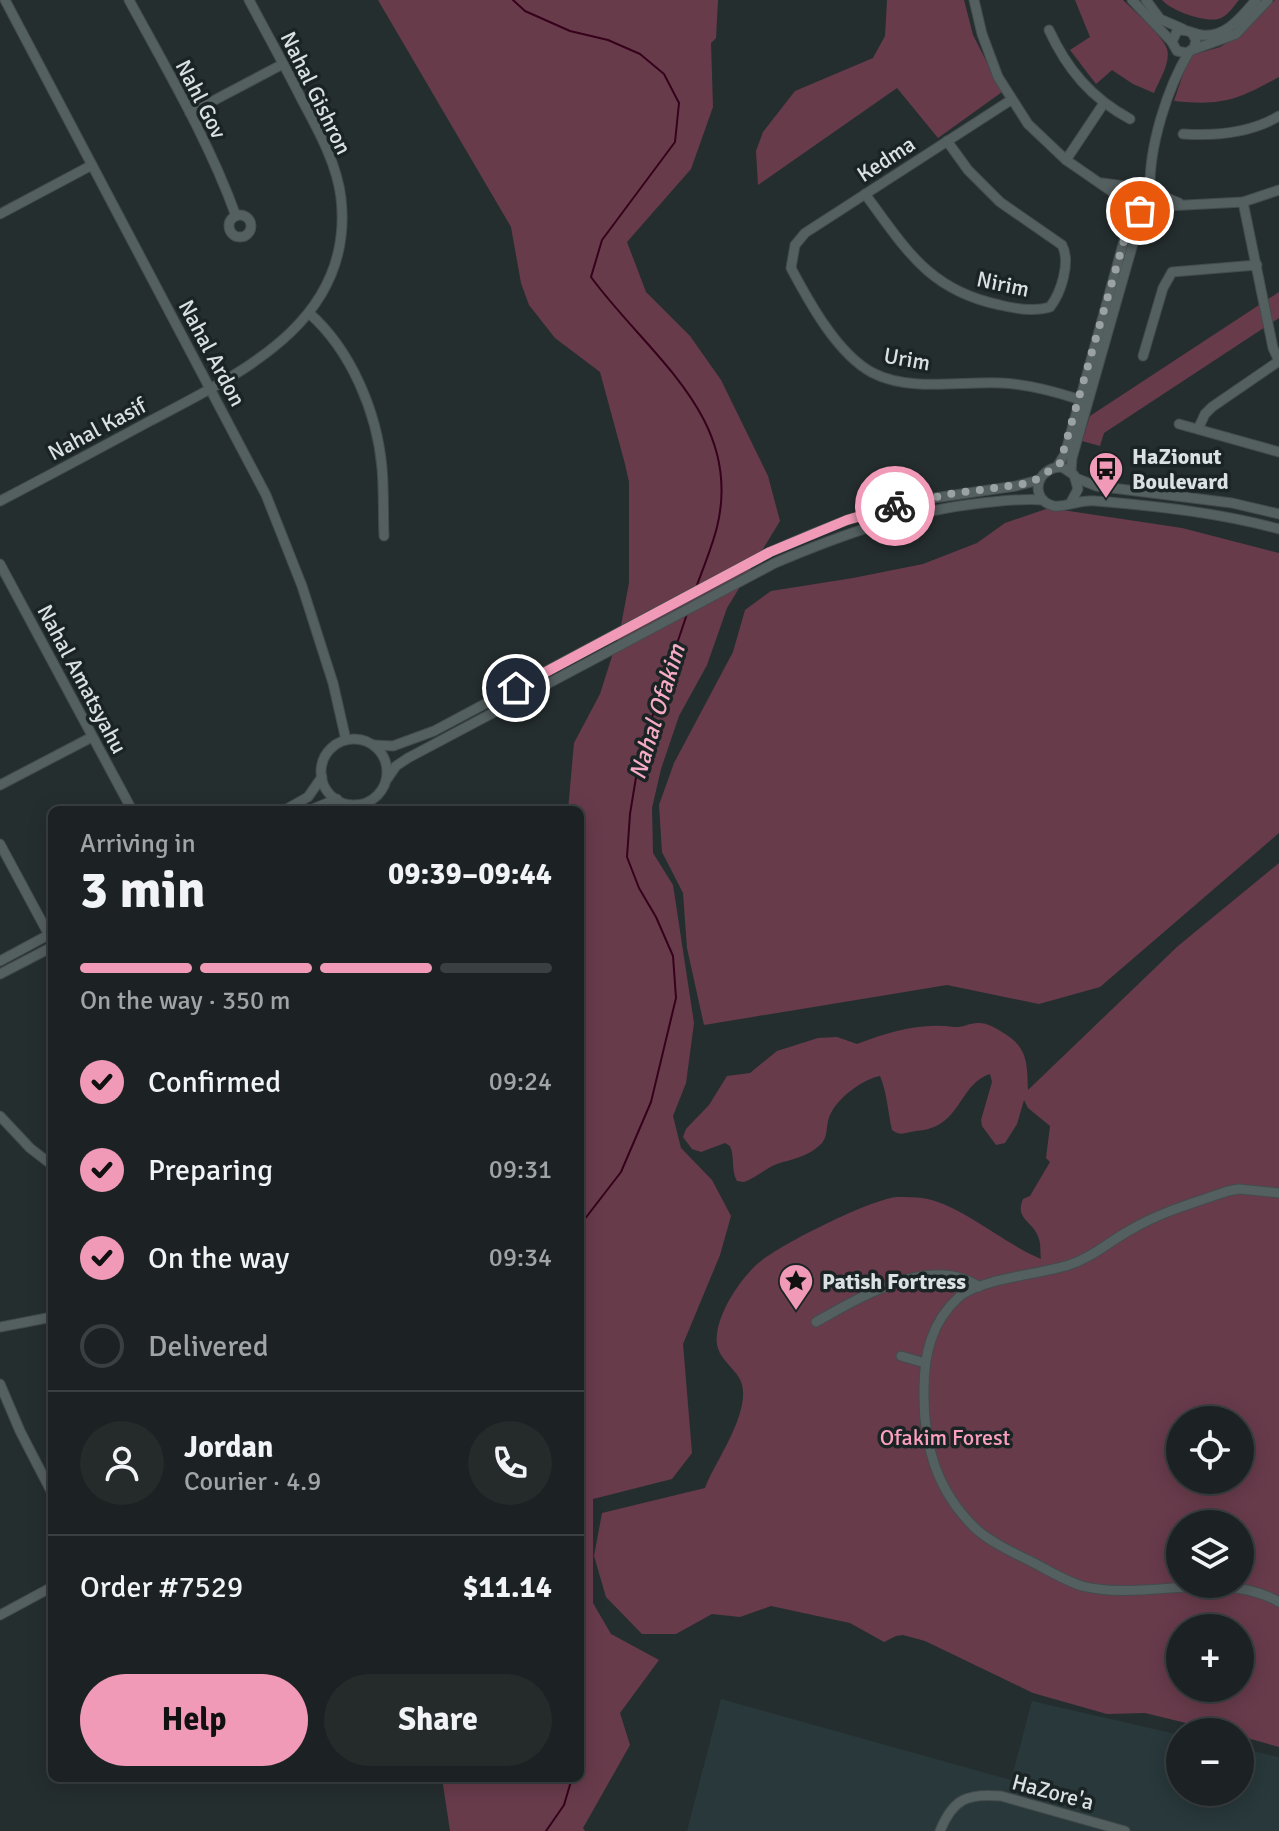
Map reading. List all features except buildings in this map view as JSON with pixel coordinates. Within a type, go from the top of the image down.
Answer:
[{"type":"street","name":"Nahal Ardon","points":[[5,0],[266,495],[302,586],[333,683],[346,740]]},
{"type":"street","name":"Nahl Gov","points":[[129,0],[190,113],[236,216]]},
{"type":"street","name":"Nahal Gishron","points":[[211,389],[273,349],[309,313],[334,266],[341,237],[341,198],[333,163],[249,0]]},
{"type":"street","points":[[976,0],[989,57],[1011,100],[1038,134],[1066,160],[1138,211],[1243,202],[1279,190]]},
{"type":"street","points":[[1132,0],[1182,53],[1236,34],[1268,0]]},
{"type":"street","points":[[1146,0],[1160,19],[1187,31],[1212,35],[1226,30],[1256,0]]},
{"type":"street","points":[[1049,30],[1070,70],[1104,103],[1130,119]]},
{"type":"street","points":[[1172,85],[1174,33],[1187,31]]},
{"type":"street","points":[[1071,502],[1078,489],[1072,458],[1131,248],[1153,200],[1150,190],[1152,156],[1172,85],[1196,40],[1187,31]]},
{"type":"street","points":[[190,113],[283,64]]},
{"type":"street","name":"Kedma","points":[[791,257],[795,245],[805,233],[1011,100]]},
{"type":"street","points":[[1066,160],[1104,103]]},
{"type":"street","points":[[1183,134],[1234,132],[1277,121]]},
{"type":"street","name":"Nirim","points":[[865,194],[915,262],[944,284],[967,296],[1008,307],[1041,310],[1050,307],[1065,270],[1066,253],[1062,245],[1000,202],[968,170],[947,141]]},
{"type":"street","points":[[292,806],[308,797],[322,777],[325,758],[337,744],[356,739],[374,745],[393,746],[413,741],[795,541],[847,520],[913,501],[1039,480],[1048,470],[1057,467],[1065,454],[1125,237],[1128,193],[1152,156]]},
{"type":"street","points":[[0,214],[92,165]]},
{"type":"street","points":[[1102,183],[1144,185],[1186,205]]},
{"type":"street","points":[[1198,429],[1212,407],[1279,361],[1273,348],[1243,202]]},
{"type":"street","name":"Urim","points":[[791,257],[791,268],[798,281],[840,346],[873,373],[892,380],[924,383],[1018,384],[1078,399]]},
{"type":"street","points":[[1143,356],[1163,288],[1172,272],[1257,265]]},
{"type":"street","points":[[309,313],[331,335],[358,382],[367,407],[382,468],[384,536]]},
{"type":"street","name":"Nahal Kasif","points":[[0,501],[211,389]]},
{"type":"street","points":[[1179,424],[1279,452]]},
{"type":"street","points":[[1057,467],[1096,486],[1232,503],[1279,514]]},
{"type":"street","points":[[1039,480],[1038,488],[1043,500]]},
{"type":"street","points":[[362,806],[377,795],[396,766],[408,758],[775,563],[851,531],[916,513],[1015,500],[1043,500],[1056,506],[1093,500],[1214,515],[1279,529]]},
{"type":"street","name":"Nahal Amatsyahu","points":[[0,564],[130,806]]},
{"type":"street","points":[[0,785],[92,737]]},
{"type":"street","points":[[374,745],[385,760],[387,779]]},
{"type":"street","points":[[322,777],[325,786],[337,799],[358,806]]},
{"type":"street","points":[[320,806],[337,799]]},
{"type":"street","points":[[0,844],[48,930]]},
{"type":"street","points":[[0,961],[48,935]]},
{"type":"street","points":[[0,974],[48,949]]},
{"type":"street","points":[[0,1116],[48,1162]]},
{"type":"street","points":[[1279,1193],[1239,1189],[1228,1191],[1130,1229],[1090,1256],[1069,1265],[979,1287],[959,1296],[927,1345],[924,1424],[928,1447],[943,1488],[976,1529],[1080,1586],[1120,1591],[1224,1588],[1264,1593],[1279,1602]]},
{"type":"street","points":[[816,1322],[897,1281],[941,1275],[967,1278],[979,1287]]},
{"type":"street","points":[[0,1327],[48,1318]]},
{"type":"street","points":[[901,1356],[925,1363]]},
{"type":"street","points":[[0,1384],[10,1411],[48,1485]]},
{"type":"street","points":[[0,1615],[48,1589]]},
{"type":"street","name":"HaZore'a","points":[[940,1831],[948,1811],[955,1804],[976,1795],[987,1795],[1001,1796],[1125,1831]]},
{"type":"shaded area","points":[[721,1699],[1011,1780],[1032,1701],[1166,1732],[1166,1806],[1254,1806],[1254,1751],[1279,1757],[1279,1831],[687,1831]]},
{"type":"green space","points":[[378,0],[718,0],[716,38],[711,43],[713,107],[691,169],[627,242],[646,292],[690,336],[721,380],[768,476],[780,521],[727,608],[707,665],[679,716],[652,808],[653,853],[673,885],[694,1023],[686,1083],[673,1116],[681,1148],[712,1180],[731,1216],[720,1255],[683,1344],[692,1453],[672,1479],[593,1499],[593,1603],[611,1634],[659,1660],[620,1713],[630,1745],[583,1828],[585,1831],[450,1831],[443,1782],[584,1782],[584,806],[568,806],[574,743],[600,694],[620,631],[629,583],[629,482],[600,372],[555,338],[529,305],[521,283],[511,227]]},
{"type":"green space","points":[[887,0],[964,0],[973,35],[1002,92],[938,138],[897,88],[758,185],[756,151],[763,132],[795,91],[873,58],[885,36]]},
{"type":"green space","points":[[1075,0],[1123,0],[1160,37],[1168,54],[1154,93],[1112,70],[1096,84],[1070,50],[1090,37]]},
{"type":"green space","points":[[1162,0],[1239,0],[1221,18],[1207,19],[1173,8]]},
{"type":"green space","points":[[1275,0],[1279,0],[1279,77],[1229,100],[1205,103],[1174,101],[1189,56],[1220,47],[1243,33]]},
{"type":"green space","points":[[1279,292],[1279,318],[1104,433],[1100,446],[1082,441],[1090,416]]},
{"type":"green space","points":[[1049,508],[1182,528],[1279,553],[1279,833],[1100,987],[1039,1004],[947,985],[704,1025],[687,948],[683,893],[662,852],[659,805],[674,763],[733,652],[745,610],[771,591],[923,564],[977,543],[1005,523]]},
{"type":"green space","name":"Ofakim Forest","points":[[1279,863],[1279,1747],[1254,1740],[1254,1718],[1166,1718],[1145,1713],[1107,1714],[1033,1693],[925,1641],[903,1635],[884,1642],[850,1623],[771,1606],[740,1617],[712,1614],[676,1634],[642,1634],[606,1597],[594,1556],[602,1513],[705,1488],[732,1433],[743,1402],[743,1388],[718,1347],[717,1334],[731,1297],[765,1258],[823,1225],[897,1197],[936,1201],[1041,1259],[1037,1233],[1023,1216],[1021,1206],[1050,1162],[1046,1158],[1050,1126],[1028,1108],[1024,1100],[1017,1124],[1005,1143],[996,1145],[981,1120],[992,1082],[990,1074],[971,1087],[942,1122],[931,1128],[901,1134],[892,1130],[880,1076],[866,1081],[835,1107],[829,1117],[824,1140],[818,1147],[744,1182],[737,1181],[735,1177],[730,1146],[725,1143],[701,1152],[692,1149],[683,1137],[727,1076],[750,1073],[777,1051],[818,1038],[837,1037],[857,1044],[917,1027],[957,1027],[979,1023],[997,1029],[1017,1044],[1026,1064],[1028,1090],[1178,946]]},
{"type":"waterway","name":"Nahal Ofakim","points":[[513,0],[525,11],[570,31],[608,40],[640,54],[664,74],[679,103],[675,142],[602,240],[591,277],[686,390],[704,420],[717,452],[722,488],[717,527],[697,585]]},
{"type":"waterway","name":"Nahal Ofakim","points":[[584,1220],[621,1172],[651,1102],[676,998],[673,956],[627,857],[640,753],[687,614]]},
{"type":"waterway","name":"Nahal Ofakim","points":[[546,1831],[564,1805],[571,1782]]},
{"type":"way so far","points":[[895,506],[950,494],[1030,483],[1057,467],[1065,454],[1125,237],[1129,205],[1140,211]]},
{"type":"place","name":"HaZionut Boulevard","points":[[1106,500]]},
{"type":"place","name":"Patish Fortress","points":[[796,1312]]},
{"type":"route","points":[[516,688],[770,552],[847,520],[895,506]]}]
